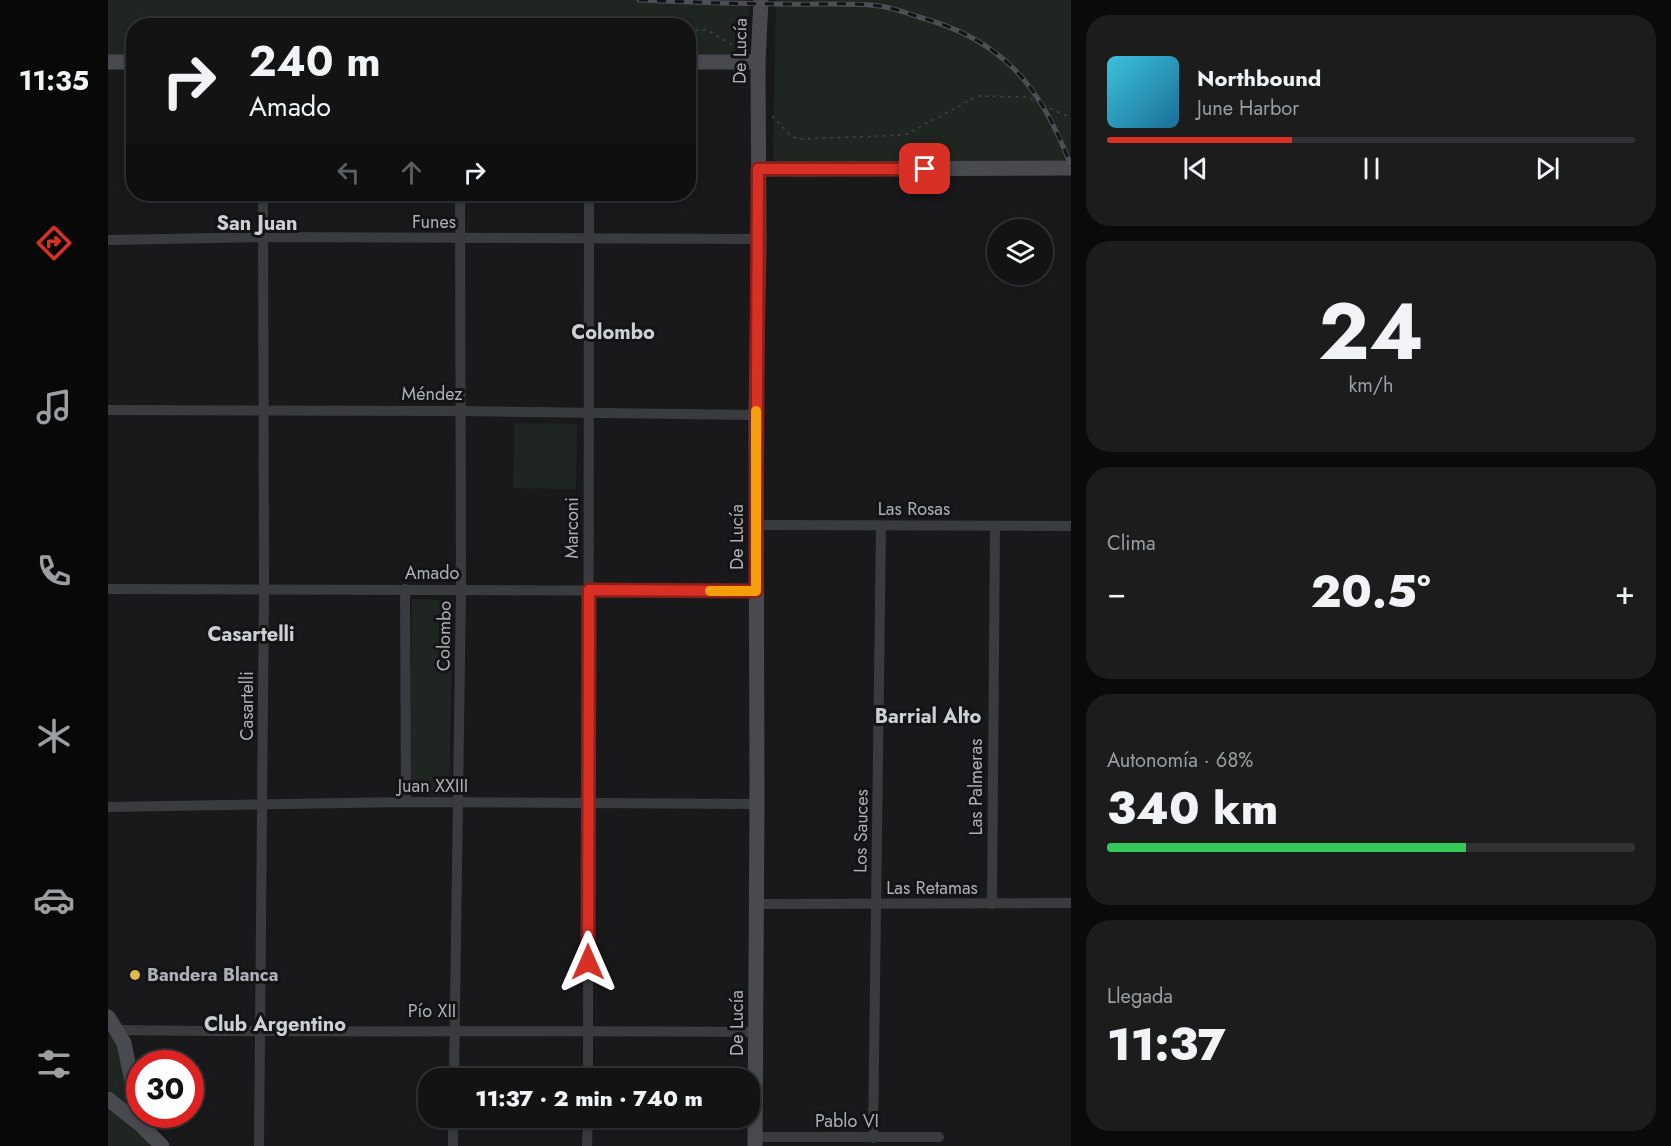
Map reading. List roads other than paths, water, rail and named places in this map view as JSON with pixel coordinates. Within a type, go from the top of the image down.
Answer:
[{"type":"street","name":"De Lucía","points":[[755,1141],[756,415],[759,239],[758,62],[761,0]]},
{"type":"street","points":[[108,62],[126,62]]},
{"type":"street","points":[[696,62],[758,62]]},
{"type":"street","points":[[758,169],[1071,168]]},
{"type":"street","name":"Casartelli","points":[[259,1146],[264,590],[263,201]]},
{"type":"street","name":"Colombo","points":[[454,1068],[461,589],[460,201]]},
{"type":"street","name":"Marconi","points":[[588,1068],[589,201]]},
{"type":"street","name":"Funes","points":[[108,240],[263,237],[759,239]]},
{"type":"street","name":"Méndez","points":[[108,410],[756,415]]},
{"type":"street","name":"Las Rosas","points":[[757,525],[1071,526]]},
{"type":"street","name":"Los Sauces","points":[[873,1138],[881,526]]},
{"type":"street","name":"Las Palmeras","points":[[992,904],[995,526]]},
{"type":"street","name":"Amado","points":[[108,589],[756,591]]},
{"type":"street","points":[[405,589],[406,802]]},
{"type":"street","name":"Juan XXIII","points":[[108,807],[406,802],[757,804]]},
{"type":"street","name":"Las Retamas","points":[[757,904],[1071,903]]},
{"type":"street","points":[[111,1025],[124,1042],[126,1052]]},
{"type":"street","name":"Pío XII","points":[[111,1025],[261,1032],[454,1030],[756,1032]]},
{"type":"street","points":[[108,1099],[126,1113]]},
{"type":"street","points":[[144,1128],[162,1146]]},
{"type":"street","points":[[453,1128],[453,1146]]},
{"type":"street","points":[[587,1146],[588,1128]]},
{"type":"street","name":"Pablo VI","points":[[755,1141],[939,1137]]},
{"type":"railway","points":[[639,0],[869,5],[895,9],[948,27],[974,39],[996,53],[1015,70],[1032,90],[1046,112],[1071,166]]},
{"type":"place","name":"Bandera Blanca","points":[[135,975]]},
{"type":"district","name":"San Juan","points":[[257,223]]},
{"type":"district","name":"Colombo","points":[[613,332]]},
{"type":"district","name":"Casartelli","points":[[251,634]]},
{"type":"district","name":"Barrial Alto","points":[[928,716]]},
{"type":"district","name":"Club Argentino","points":[[275,1024]]}]
